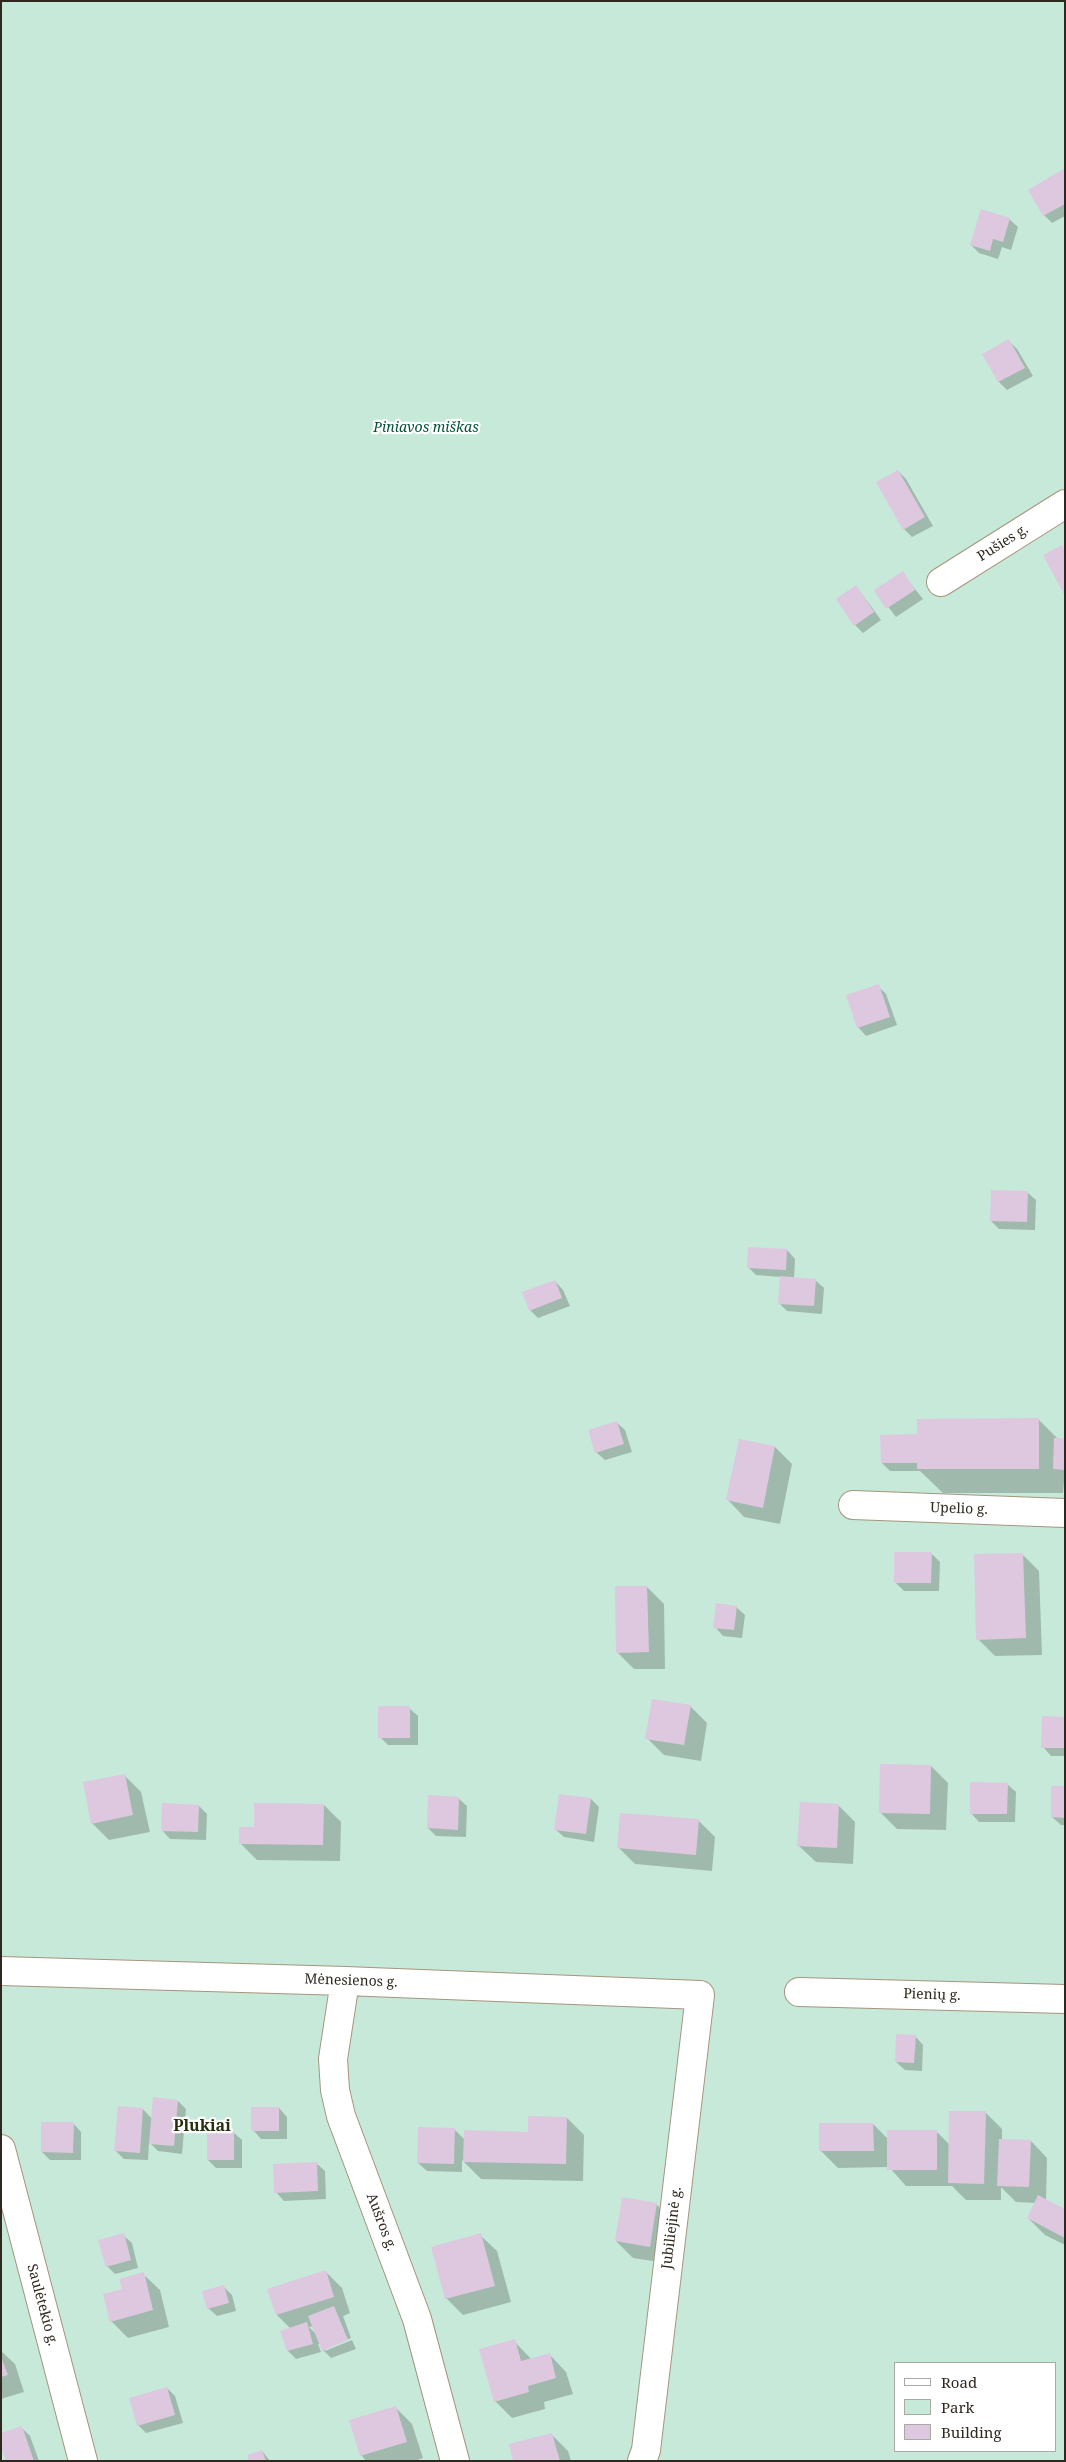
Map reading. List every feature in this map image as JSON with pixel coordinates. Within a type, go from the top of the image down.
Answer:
[{"type":"street","name":"Pušies g.","points":[[941,582],[1065,504]]},
{"type":"street","name":"Upelio g.","points":[[853,1505],[1065,1513]]},
{"type":"street","name":"Mėnesienos g.","points":[[1,1972],[345,1981],[700,1995]]},
{"type":"street","name":"Aušros g.","points":[[345,1981],[333,2059],[341,2116],[417,2318],[456,2461]]},
{"type":"street","name":"Pienių g.","points":[[800,1992],[1065,1999]]},
{"type":"street","name":"Jubiliejinė g.","points":[[642,2461],[646,2450],[700,1995]]},
{"type":"street","name":"Saulėtekio g.","points":[[1,2149],[83,2461]]},
{"type":"green space","name":"Piniavos miškas","points":[[1,1],[1065,1],[1065,2461],[1,2461]]},
{"type":"building","points":[[1065,168],[1065,204],[1043,216],[1028,190]]},
{"type":"building","points":[[981,209],[1010,218],[1003,242],[993,239],[990,251],[970,245]]},
{"type":"building","points":[[1009,339],[1025,368],[998,382],[982,354]]},
{"type":"building","points":[[898,470],[925,517],[903,530],[876,482]]},
{"type":"building","points":[[1062,545],[1065,550],[1065,596],[1043,555]]},
{"type":"building","points":[[903,571],[915,590],[886,609],[874,590]]},
{"type":"building","points":[[856,585],[874,612],[854,626],[836,599]]},
{"type":"building","points":[[879,984],[890,1017],[857,1028],[846,995]]},
{"type":"building","points":[[991,1190],[1028,1191],[1027,1222],[990,1221]]},
{"type":"building","points":[[748,1247],[787,1249],[786,1270],[747,1268]]},
{"type":"building","points":[[780,1276],[816,1279],[814,1306],[778,1304]]},
{"type":"building","points":[[555,1280],[562,1298],[529,1311],[522,1292]]},
{"type":"building","points":[[1039,1418],[1039,1469],[917,1469],[917,1463],[881,1463],[880,1435],[917,1434],[917,1419]]},
{"type":"building","points":[[617,1421],[624,1444],[595,1453],[588,1430]]},
{"type":"building","points":[[1054,1438],[1065,1438],[1065,1470],[1053,1469]]},
{"type":"building","points":[[739,1439],[775,1446],[763,1508],[726,1500]]},
{"type":"building","points":[[894,1552],[932,1552],[931,1583],[894,1583]]},
{"type":"building","points":[[1023,1553],[1026,1638],[976,1640],[974,1554]]},
{"type":"building","points":[[615,1586],[647,1586],[649,1652],[616,1653]]},
{"type":"building","points":[[716,1603],[737,1606],[734,1630],[713,1628]]},
{"type":"building","points":[[652,1699],[691,1705],[684,1745],[645,1739]]},
{"type":"building","points":[[378,1706],[410,1706],[410,1738],[378,1738]]},
{"type":"building","points":[[1042,1716],[1065,1717],[1065,1748],[1041,1748]]},
{"type":"building","points":[[880,1764],[931,1765],[930,1814],[879,1813]]},
{"type":"building","points":[[125,1774],[133,1815],[91,1824],[83,1782]]},
{"type":"building","points":[[970,1782],[1008,1783],[1007,1814],[970,1814]]},
{"type":"building","points":[[1051,1786],[1065,1786],[1065,1818],[1051,1817]]},
{"type":"building","points":[[559,1794],[591,1798],[586,1834],[554,1830]]},
{"type":"building","points":[[428,1795],[459,1797],[458,1830],[427,1828]]},
{"type":"building","points":[[800,1802],[839,1804],[837,1848],[797,1846]]},
{"type":"building","points":[[162,1803],[199,1805],[198,1832],[161,1831]]},
{"type":"building","points":[[254,1803],[324,1804],[323,1845],[239,1844],[239,1827],[254,1827]]},
{"type":"building","points":[[620,1813],[699,1819],[696,1855],[617,1848]]},
{"type":"building","points":[[896,2034],[916,2035],[914,2063],[895,2062]]},
{"type":"building","points":[[153,2097],[178,2100],[174,2146],[149,2144]]},
{"type":"building","points":[[118,2106],[143,2108],[140,2153],[114,2151]]},
{"type":"building","points":[[251,2107],[279,2107],[279,2131],[251,2131]]},
{"type":"building","points":[[949,2111],[986,2111],[984,2184],[948,2183]]},
{"type":"building","points":[[528,2116],[567,2117],[566,2164],[463,2162],[464,2130],[528,2132]]},
{"type":"building","points":[[41,2122],[74,2122],[73,2153],[41,2152]]},
{"type":"building","points":[[819,2123],[873,2123],[874,2151],[819,2151]]},
{"type":"building","points":[[418,2127],[455,2128],[454,2164],[417,2163]]},
{"type":"building","points":[[887,2130],[937,2130],[937,2170],[887,2170]]},
{"type":"building","points":[[207,2131],[234,2131],[234,2160],[207,2160]]},
{"type":"building","points":[[999,2139],[1031,2140],[1029,2187],[997,2186]]},
{"type":"building","points":[[317,2162],[318,2191],[274,2193],[273,2164]]},
{"type":"building","points":[[1038,2195],[1065,2209],[1065,2238],[1027,2218]]},
{"type":"building","points":[[622,2197],[657,2203],[650,2247],[615,2241]]},
{"type":"building","points":[[124,2233],[131,2260],[106,2267],[98,2240]]},
{"type":"building","points":[[481,2233],[495,2286],[445,2299],[431,2247]]},
{"type":"building","points":[[326,2270],[334,2297],[276,2315],[267,2289]]},
{"type":"building","points":[[144,2272],[153,2310],[110,2322],[103,2294],[122,2289],[119,2279]]},
{"type":"building","points":[[224,2285],[229,2303],[207,2309],[202,2291]]},
{"type":"building","points":[[334,2306],[348,2340],[322,2351],[308,2316]]},
{"type":"building","points":[[307,2322],[313,2344],[287,2351],[280,2331]]},
{"type":"building","points":[[515,2339],[521,2361],[550,2353],[556,2378],[528,2386],[529,2392],[494,2402],[479,2349]]},
{"type":"building","points":[[1,2357],[8,2375],[1,2377]]},
{"type":"building","points":[[167,2387],[175,2415],[137,2426],[129,2398]]},
{"type":"building","points":[[396,2406],[407,2442],[360,2456],[349,2420]]},
{"type":"building","points":[[22,2426],[34,2461],[6,2461],[1,2447],[1,2433]]},
{"type":"building","points":[[552,2433],[560,2461],[513,2461],[509,2444]]},
{"type":"building","points":[[262,2450],[266,2461],[249,2461],[247,2455]]},
{"type":"district","name":"Plukiai","points":[[202,2126]]}]
